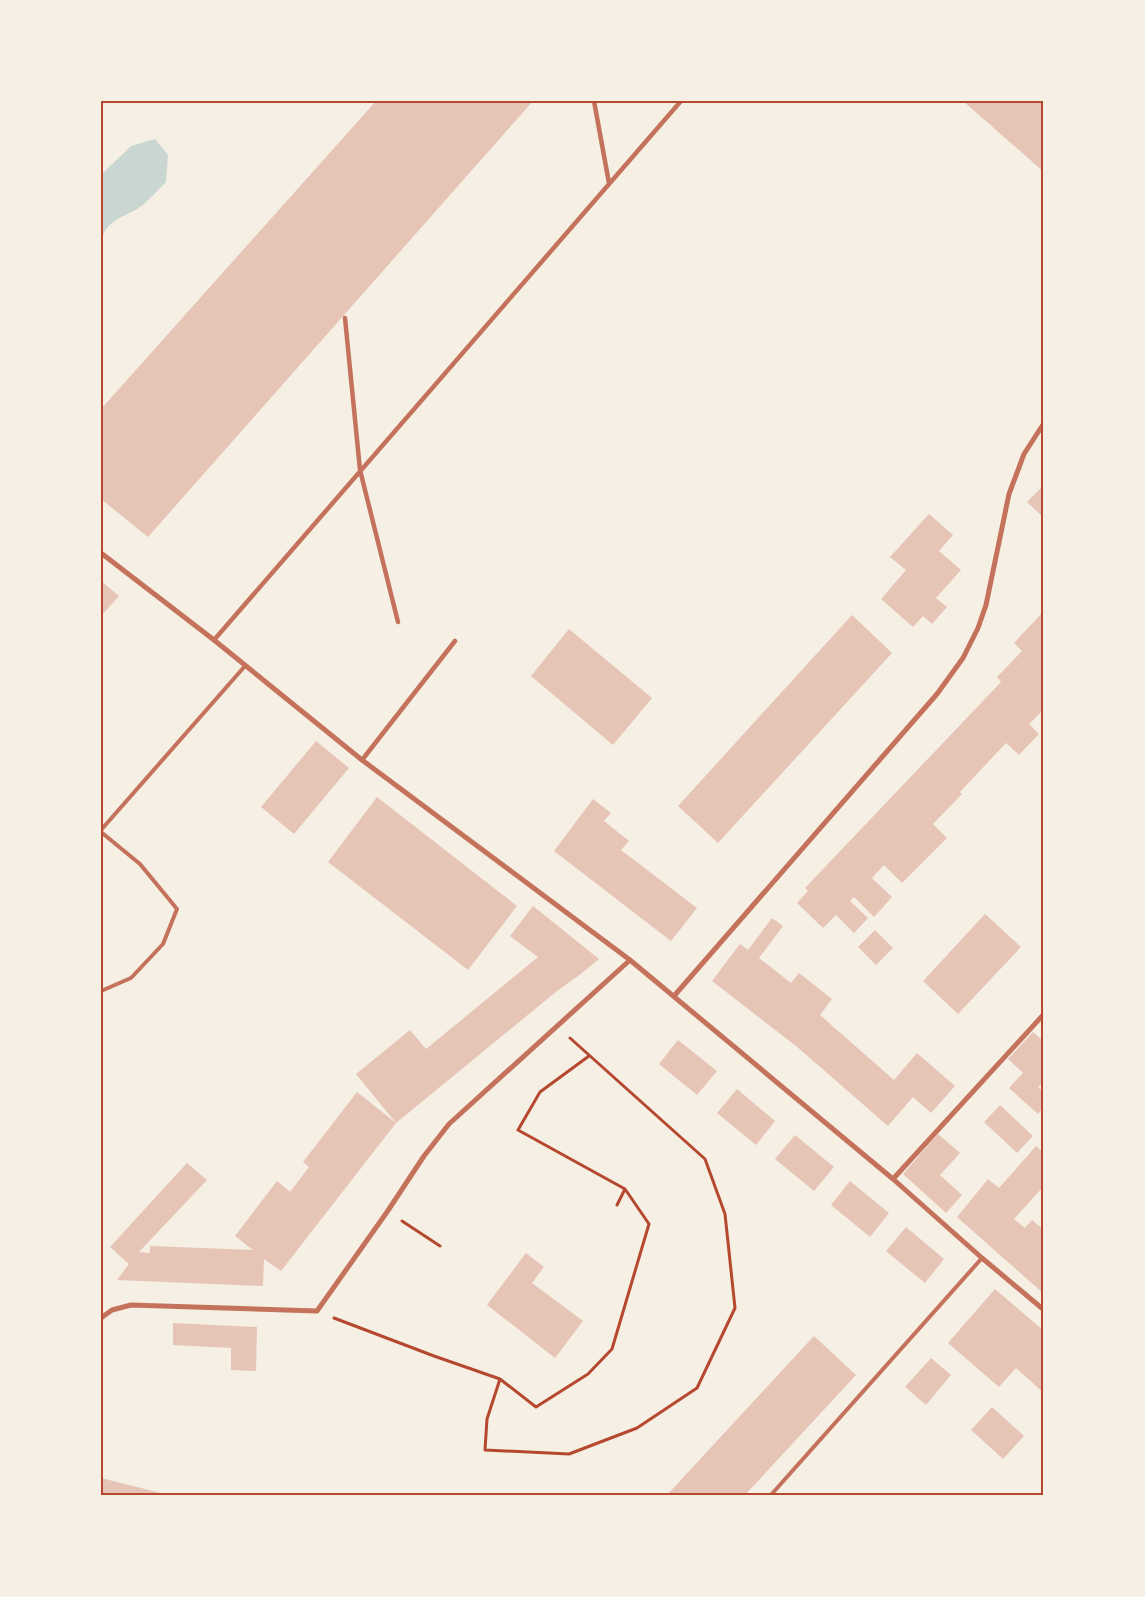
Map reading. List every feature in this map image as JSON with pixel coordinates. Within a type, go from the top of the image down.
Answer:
[{"type":"street","points":[[594,101],[609,183]]},
{"type":"street","points":[[214,640],[681,101]]},
{"type":"street","points":[[345,318],[360,470],[398,622]]},
{"type":"street","points":[[674,996],[936,694],[963,658],[978,628],[986,605],[1009,494],[1024,454],[1044,423]]},
{"type":"street","points":[[101,553],[214,640],[362,760],[630,960],[893,1179],[1044,1310]]},
{"type":"street","points":[[362,760],[455,641]]},
{"type":"street","points":[[101,1318],[112,1310],[131,1305],[317,1312],[424,1156],[449,1124],[630,960]]},
{"type":"street","points":[[893,1179],[1044,1014]]},
{"type":"lane","points":[[101,991],[131,978],[163,944],[177,909],[140,864],[101,831],[245,666]]},
{"type":"lane","points":[[770,1496],[982,1258]]},
{"type":"path","points":[[500,1378],[487,1419],[485,1450],[569,1454],[637,1428],[697,1388],[736,1308],[725,1214],[705,1160],[556,1026]]},
{"type":"path","points":[[317,1312],[434,1356],[500,1378],[536,1407],[588,1374],[612,1349],[649,1224],[625,1189],[518,1130],[540,1092],[589,1056]]},
{"type":"path","points":[[617,1205],[625,1189]]},
{"type":"path","points":[[387,1212],[440,1246]]},
{"type":"shaded area","points":[[155,139],[168,155],[166,182],[138,209],[113,222],[104,233],[101,241],[101,175],[131,146]]},
{"type":"building","points":[[376,101],[533,101],[148,537],[101,499],[101,409]]},
{"type":"building","points":[[963,101],[1044,101],[1044,172]]},
{"type":"building","points":[[1044,485],[1044,518],[1027,502]]},
{"type":"building","points":[[929,514],[953,535],[939,551],[961,570],[936,598],[947,607],[932,624],[923,616],[913,627],[881,599],[906,570],[890,557]]},
{"type":"building","points":[[101,581],[119,596],[101,616]]},
{"type":"building","points":[[1044,611],[1044,709],[1029,724],[1039,734],[1019,755],[1006,743],[960,792],[953,786],[962,794],[933,824],[947,838],[902,883],[884,865],[872,878],[892,897],[874,917],[854,897],[850,901],[868,918],[854,933],[836,915],[823,928],[797,903],[808,891],[805,888],[1001,682],[997,677],[1022,651],[1014,643]]},
{"type":"building","points":[[852,615],[892,653],[718,843],[678,806]]},
{"type":"building","points":[[569,629],[652,698],[613,745],[531,676]]},
{"type":"building","points":[[316,741],[349,768],[294,834],[261,807]]},
{"type":"building","points":[[377,797],[517,906],[468,970],[328,862]]},
{"type":"building","points":[[593,799],[611,813],[604,821],[629,841],[621,850],[697,908],[671,941],[554,851]]},
{"type":"building","points":[[533,906],[599,959],[557,991],[396,1123],[356,1074],[410,1030],[426,1049],[538,957],[510,936]]},
{"type":"building","points":[[985,914],[1021,947],[958,1014],[923,981]]},
{"type":"building","points":[[772,918],[783,926],[759,958],[791,983],[799,973],[832,999],[820,1015],[894,1080],[917,1053],[955,1086],[931,1113],[913,1097],[888,1126],[796,1046],[712,981],[740,944],[748,950]]},
{"type":"building","points":[[875,930],[893,948],[876,965],[858,947]]},
{"type":"building","points":[[1033,1032],[1044,1042],[1044,1082],[1038,1087],[1044,1092],[1044,1107],[1038,1114],[1009,1088],[1023,1073],[1008,1059]]},
{"type":"building","points":[[678,1040],[717,1071],[697,1095],[659,1064]]},
{"type":"building","points":[[737,1089],[775,1121],[756,1145],[717,1113]]},
{"type":"building","points":[[357,1092],[396,1123],[281,1271],[264,1259],[263,1286],[117,1280],[129,1264],[110,1247],[187,1163],[207,1180],[139,1252],[150,1253],[150,1246],[253,1250],[235,1236],[277,1181],[290,1192],[309,1167],[303,1162]]},
{"type":"building","points":[[1000,1105],[1033,1136],[1017,1153],[984,1122]]},
{"type":"building","points":[[938,1134],[960,1153],[940,1175],[962,1195],[946,1213],[903,1174]]},
{"type":"building","points":[[795,1135],[834,1167],[814,1191],[775,1159]]},
{"type":"building","points":[[1036,1146],[1044,1153],[1044,1186],[1014,1219],[1025,1228],[1032,1220],[1044,1230],[1044,1294],[957,1217],[988,1179],[999,1188]]},
{"type":"building","points":[[850,1181],[889,1213],[870,1237],[831,1205]]},
{"type":"building","points":[[906,1227],[944,1259],[925,1283],[886,1251]]},
{"type":"building","points":[[526,1253],[544,1267],[532,1283],[583,1321],[555,1358],[487,1305]]},
{"type":"building","points":[[995,1289],[1044,1331],[1044,1393],[1016,1368],[999,1387],[948,1343]]},
{"type":"building","points":[[173,1323],[257,1327],[256,1371],[231,1370],[231,1348],[173,1345]]},
{"type":"building","points":[[814,1336],[856,1375],[744,1496],[666,1496]]},
{"type":"building","points":[[931,1358],[951,1375],[926,1405],[905,1387]]},
{"type":"building","points":[[992,1407],[1024,1436],[1003,1459],[971,1430]]},
{"type":"building","points":[[101,1478],[169,1495],[169,1496],[101,1496]]}]
